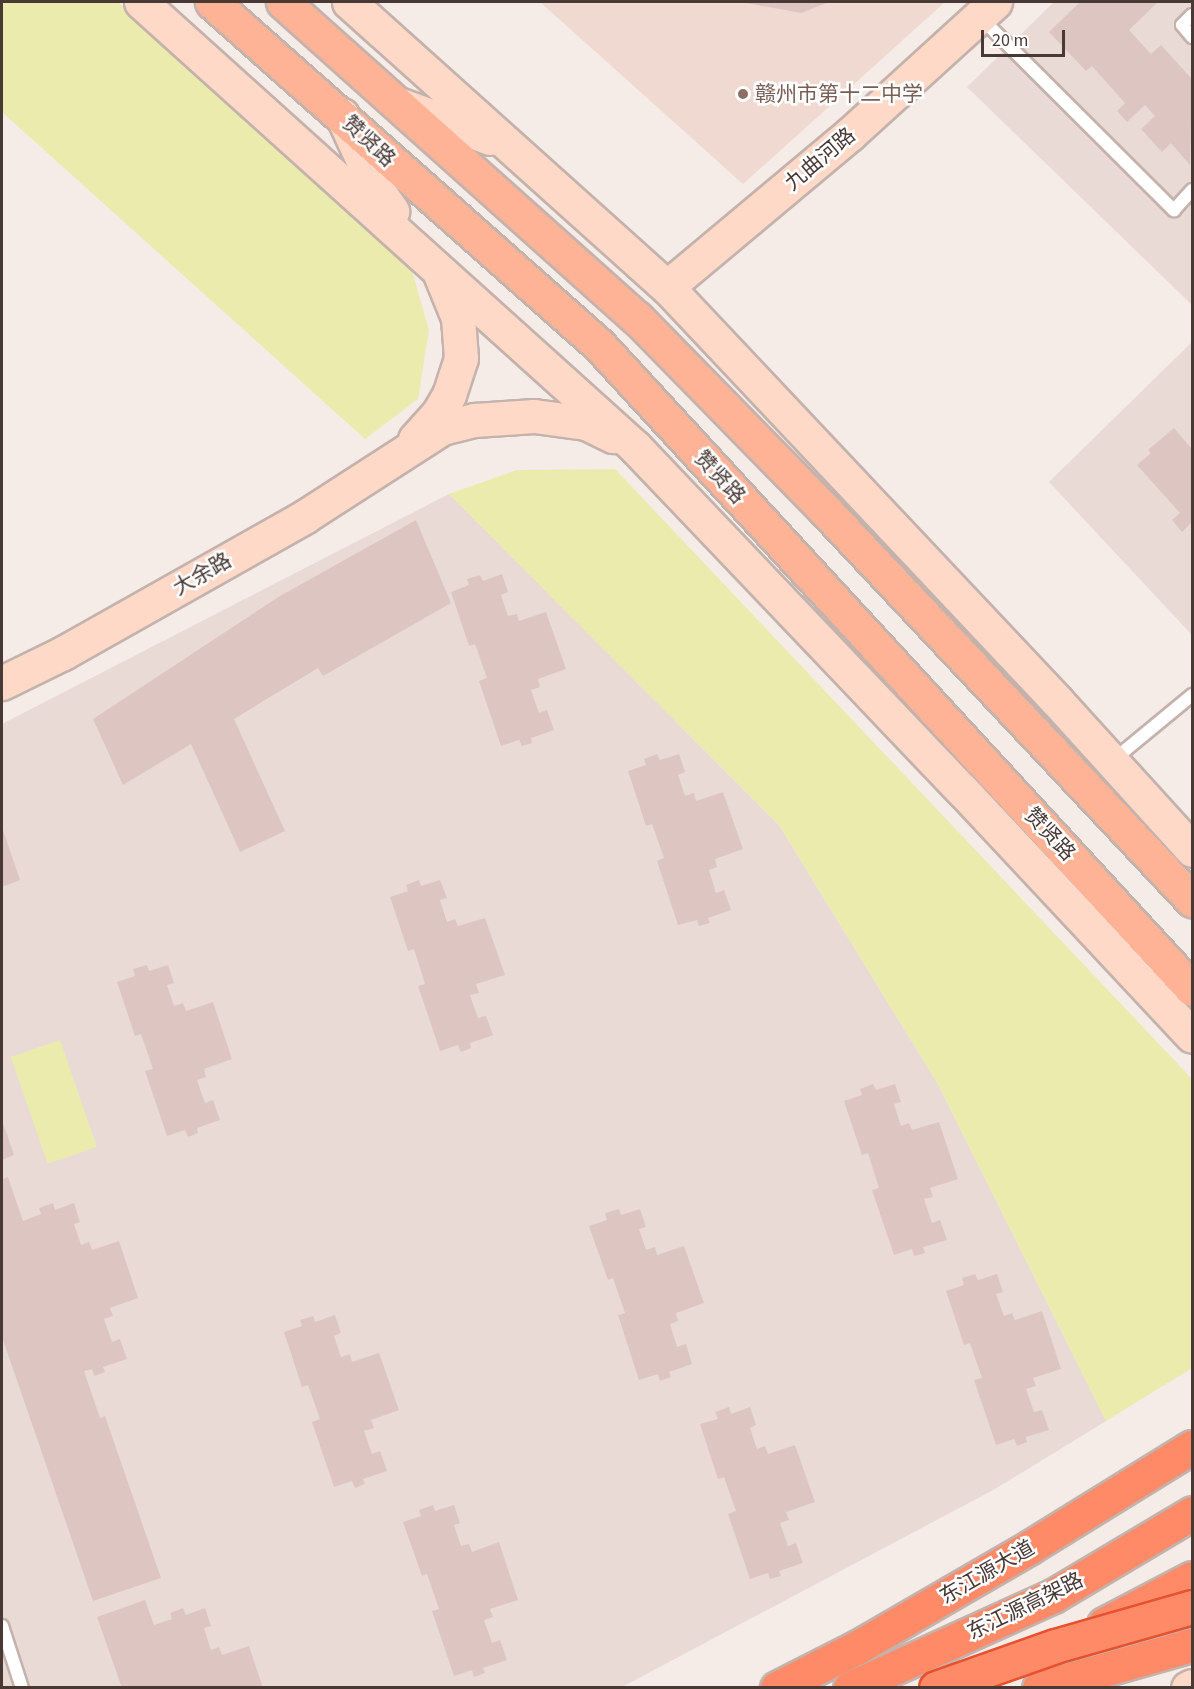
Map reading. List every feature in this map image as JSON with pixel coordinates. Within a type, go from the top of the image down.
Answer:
[{"type":"highway","name":"东江源大道","points":[[777,1688],[856,1648],[1019,1553],[1192,1447]]},
{"type":"highway","name":"东江源高架路","points":[[850,1688],[1053,1596],[1192,1513]]},
{"type":"highway","points":[[979,1688],[1192,1578]]},
{"type":"highway","points":[[936,1688],[1055,1646],[1192,1607]]},
{"type":"highway","points":[[1039,1688],[1192,1645]]},
{"type":"main road","name":"赞贤路","points":[[212,2],[599,345],[1192,988]]},
{"type":"main road","points":[[283,2],[637,318],[825,510],[1192,900]]},
{"type":"street","points":[[141,2],[635,447],[963,791],[1192,1036]]},
{"type":"street","points":[[349,2],[667,287],[1112,761],[1192,850]]},
{"type":"street","name":"九曲河路","points":[[667,287],[850,134],[987,9]]},
{"type":"street","points":[[401,105],[473,130],[513,150]]},
{"type":"street","points":[[342,115],[374,185],[428,259],[458,318],[460,358],[449,395],[439,412],[398,458]]},
{"type":"street","points":[[764,391],[825,510]]},
{"type":"street","points":[[398,458],[442,428],[508,416],[561,418],[586,423],[748,506]]},
{"type":"street","name":"大余路","points":[[2,683],[63,653],[294,522],[398,458]]},
{"type":"street","points":[[1188,1688],[1192,1686]]},
{"type":"lane","points":[[987,9],[1174,210],[1192,190]]},
{"type":"lane","points":[[1192,15],[1182,25],[1192,37]]},
{"type":"lane","points":[[1112,761],[1192,695]]},
{"type":"lane","points":[[2,1626],[22,1688]]},
{"type":"shaded area","name":"赣州市第十二中学","points":[[540,2],[945,2],[743,184]]},
{"type":"shaded area","points":[[1054,2],[1192,2],[1192,305],[967,87]]},
{"type":"shaded area","points":[[1192,342],[1192,635],[1049,482]]},
{"type":"shaded area","points":[[449,494],[779,825],[939,1086],[1106,1421],[995,1489],[622,1687],[2,1688],[2,724]]},
{"type":"green space","points":[[2,2],[118,2],[410,264],[429,330],[418,399],[365,439],[2,112]]},
{"type":"green space","points":[[615,469],[1192,1079],[1192,1368],[1106,1421],[939,1086],[779,825],[449,494],[517,470]]},
{"type":"green space","points":[[60,1040],[97,1147],[48,1164],[11,1057]]},
{"type":"building","points":[[741,2],[829,2],[801,13]]},
{"type":"building","points":[[1080,2],[1158,2],[1129,30],[1151,54],[1161,45],[1192,79],[1190,165],[1171,143],[1162,152],[1141,129],[1155,116],[1145,105],[1127,122],[1117,111],[1125,103],[1092,66],[1086,71],[1049,32]]},
{"type":"building","points":[[1174,428],[1192,449],[1192,522],[1182,532],[1172,520],[1180,513],[1137,465],[1151,453],[1148,450]]},
{"type":"building","points":[[416,520],[451,603],[323,676],[318,668],[234,719],[285,831],[240,852],[191,744],[123,785],[93,719],[280,596]]},
{"type":"building","points":[[502,574],[508,592],[501,595],[508,616],[517,614],[519,621],[546,612],[566,669],[538,679],[540,687],[531,690],[539,713],[547,710],[554,730],[531,738],[532,743],[522,746],[519,740],[501,746],[479,681],[487,678],[475,644],[469,646],[451,592],[469,585],[467,579],[480,575],[483,581]]},
{"type":"building","points":[[657,754],[660,760],[679,754],[685,772],[678,775],[685,796],[694,793],[696,801],[723,792],[743,849],[715,859],[717,867],[709,870],[716,893],[724,890],[731,910],[708,918],[710,923],[699,926],[697,920],[678,925],[657,861],[664,858],[652,824],[646,826],[628,771],[646,765],[644,759]]},
{"type":"building","points":[[2,827],[20,880],[2,887]]},
{"type":"building","points":[[419,880],[421,886],[440,880],[447,898],[440,900],[447,922],[455,919],[458,926],[485,918],[505,975],[476,984],[479,993],[470,995],[478,1018],[486,1016],[493,1035],[470,1043],[471,1048],[461,1052],[458,1045],[440,1051],[418,986],[425,984],[414,949],[408,951],[390,897],[408,891],[406,885]]},
{"type":"building","points":[[147,965],[149,971],[168,965],[174,983],[167,985],[174,1006],[183,1003],[186,1011],[213,1002],[232,1059],[204,1069],[206,1077],[197,1080],[205,1103],[213,1100],[220,1120],[197,1128],[198,1133],[188,1137],[185,1130],[167,1136],[145,1071],[153,1069],[141,1034],[135,1036],[117,982],[135,976],[133,969]]},
{"type":"building","points":[[873,1084],[876,1090],[895,1084],[901,1102],[894,1104],[901,1126],[909,1123],[912,1130],[939,1122],[958,1179],[930,1188],[933,1197],[924,1199],[932,1223],[940,1220],[947,1240],[923,1247],[925,1253],[914,1256],[912,1249],[894,1255],[872,1190],[879,1188],[868,1153],[862,1155],[844,1101],[862,1095],[860,1089]]},
{"type":"building","points":[[2,1120],[14,1155],[2,1160]]},
{"type":"building","points":[[8,1177],[23,1221],[41,1214],[39,1208],[53,1203],[55,1210],[74,1203],[80,1222],[74,1224],[81,1245],[89,1242],[92,1250],[119,1241],[138,1298],[110,1308],[113,1316],[104,1319],[112,1342],[120,1339],[127,1359],[103,1367],[105,1372],[94,1376],[92,1369],[84,1371],[100,1418],[105,1416],[161,1578],[93,1601],[2,1337],[2,1179]]},
{"type":"building","points":[[619,1209],[621,1215],[640,1209],[646,1227],[639,1229],[646,1250],[655,1247],[657,1255],[684,1246],[704,1303],[676,1313],[678,1321],[670,1324],[677,1347],[686,1344],[692,1364],[669,1372],[671,1377],[660,1381],[658,1374],[639,1380],[618,1315],[625,1313],[613,1278],[608,1280],[589,1226],[607,1220],[605,1213]]},
{"type":"building","points":[[975,1274],[978,1280],[997,1274],[1003,1292],[996,1294],[1004,1316],[1012,1313],[1015,1320],[1042,1311],[1061,1369],[1033,1378],[1036,1386],[1026,1389],[1034,1412],[1042,1410],[1049,1430],[1026,1437],[1027,1442],[1017,1446],[1014,1439],[996,1445],[974,1380],[982,1378],[970,1343],[964,1345],[946,1291],[964,1285],[962,1278]]},
{"type":"building","points":[[335,1315],[341,1333],[334,1336],[341,1357],[350,1354],[352,1362],[379,1353],[399,1410],[371,1420],[374,1428],[364,1431],[372,1454],[380,1451],[387,1471],[363,1479],[365,1484],[355,1488],[352,1481],[334,1487],[312,1422],[320,1419],[308,1385],[302,1387],[284,1332],[302,1326],[300,1320],[313,1316],[315,1322]]},
{"type":"building","points":[[729,1407],[731,1414],[750,1407],[756,1425],[750,1428],[757,1449],[765,1446],[768,1454],[795,1445],[815,1502],[786,1512],[789,1520],[780,1523],[788,1546],[796,1543],[803,1563],[779,1571],[781,1576],[770,1579],[768,1573],[750,1579],[728,1514],[736,1511],[724,1477],[718,1479],[700,1424],[718,1419],[715,1412]]},
{"type":"building","points":[[433,1505],[435,1511],[454,1505],[460,1523],[454,1525],[461,1546],[469,1544],[472,1552],[499,1542],[518,1600],[490,1609],[493,1617],[484,1620],[492,1643],[500,1640],[507,1660],[483,1668],[485,1673],[474,1677],[472,1670],[454,1676],[432,1611],[439,1609],[427,1574],[422,1576],[403,1522],[421,1516],[419,1510]]},
{"type":"building","points":[[145,1600],[154,1625],[172,1619],[170,1613],[183,1608],[186,1615],[205,1608],[211,1626],[204,1628],[211,1650],[219,1647],[222,1655],[249,1646],[263,1688],[122,1688],[97,1617]]},
{"type":"place","name":"赣州市第十二中学","points":[[743,94]]}]
